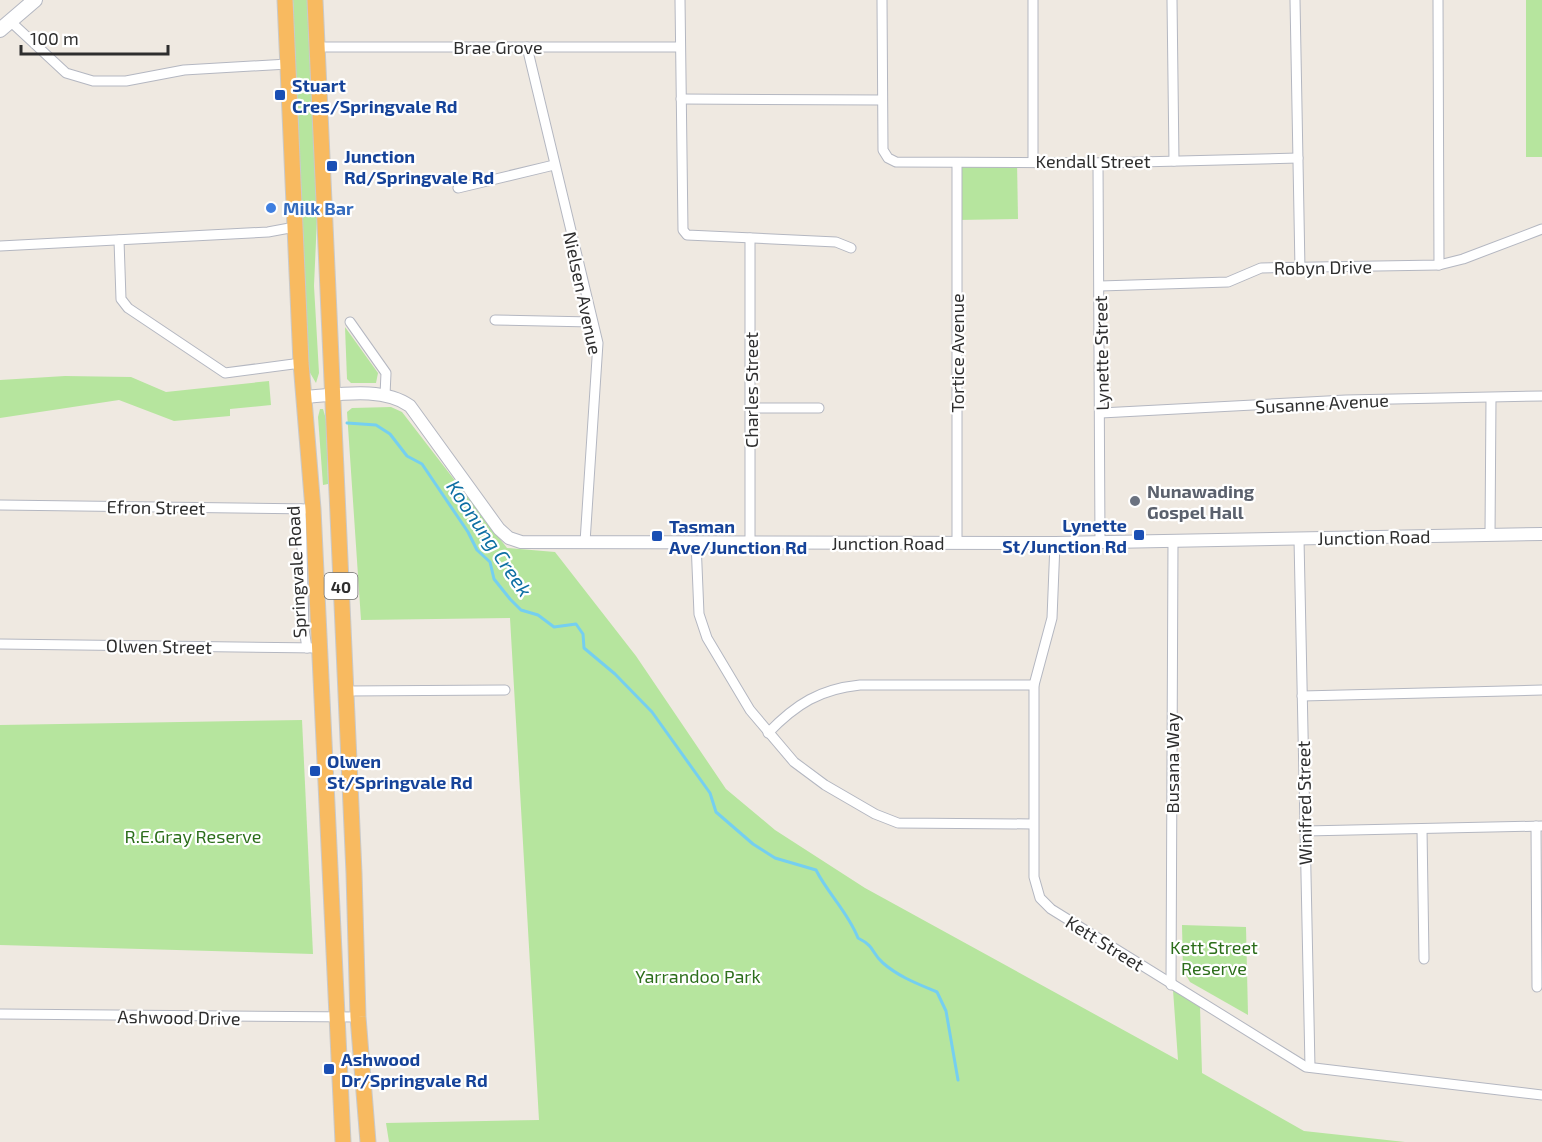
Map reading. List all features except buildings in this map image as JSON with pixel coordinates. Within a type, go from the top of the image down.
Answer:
[{"type":"highway","name":"Springvale Road","points":[[285,0],[313,648],[344,1142]]},
{"type":"highway","name":"40","points":[[315,0],[359,979],[358,1017],[368,1142]]},
{"type":"main road","points":[[5,26],[35,0]]},
{"type":"street","points":[[680,0],[683,230],[687,235],[836,242],[851,248]]},
{"type":"street","points":[[681,99],[882,100],[882,0]]},
{"type":"street","points":[[1033,0],[1033,161]]},
{"type":"street","points":[[1172,0],[1174,161]]},
{"type":"street","points":[[1295,0],[1300,269]]},
{"type":"street","points":[[1438,0],[1438,265]]},
{"type":"street","points":[[5,26],[66,73],[93,81],[126,81],[184,70],[288,64]]},
{"type":"street","name":"Brae Grove","points":[[317,47],[680,47]]},
{"type":"street","name":"Nielsen Avenue","points":[[527,47],[599,357],[585,542]]},
{"type":"street","name":"Kendall Street","points":[[882,100],[883,150],[888,158],[896,162],[1033,161],[1098,164],[1298,158]]},
{"type":"street","name":"Tortice Avenue","points":[[957,163],[957,543]]},
{"type":"street","name":"Lynette Street","points":[[1098,164],[1100,542]]},
{"type":"street","points":[[458,188],[554,165]]},
{"type":"street","points":[[0,246],[268,232],[295,227]]},
{"type":"street","name":"Robyn Drive","points":[[1100,286],[1228,282],[1261,268],[1438,265],[1463,259],[1542,228]]},
{"type":"street","name":"Charles Street","points":[[750,238],[750,542]]},
{"type":"street","points":[[119,240],[122,299],[128,308],[225,373],[301,363]]},
{"type":"street","points":[[495,320],[592,322]]},
{"type":"street","points":[[350,322],[386,373],[385,395]]},
{"type":"street","name":"Junction Road","points":[[303,397],[385,395],[399,398],[410,406],[499,529],[509,538],[521,542],[1055,543],[1542,534]]},
{"type":"street","name":"Susanne Avenue","points":[[1101,413],[1346,400],[1542,396]]},
{"type":"street","points":[[1490,535],[1491,398]]},
{"type":"street","points":[[751,408],[819,408]]},
{"type":"street","name":"Efron Street","points":[[0,505],[307,509]]},
{"type":"street","name":"Winifred Street","points":[[1299,539],[1310,1067]]},
{"type":"street","name":"Busana Way","points":[[1171,985],[1173,541]]},
{"type":"street","points":[[696,542],[699,614],[707,638],[750,710],[794,762],[825,785],[875,814],[898,823],[1033,824]]},
{"type":"street","name":"Kett Street","points":[[1055,543],[1052,618],[1034,685],[1034,878],[1040,898],[1051,909],[1171,985],[1310,1067],[1542,1095]]},
{"type":"street","name":"Olwen Street","points":[[0,644],[313,648]]},
{"type":"street","points":[[768,733],[811,698],[833,687],[1034,685]]},
{"type":"street","points":[[345,691],[505,690]]},
{"type":"street","points":[[1302,696],[1542,690]]},
{"type":"street","points":[[1305,831],[1539,826],[1537,987]]},
{"type":"street","points":[[1422,829],[1424,959]]},
{"type":"street","name":"Ashwood Drive","points":[[0,1014],[358,1017]]},
{"type":"green space","points":[[293,0],[307,0],[317,218],[314,286],[319,373],[316,383],[309,371]]},
{"type":"green space","points":[[1526,0],[1542,0],[1542,157],[1526,157]]},
{"type":"green space","points":[[1017,161],[1018,219],[957,220],[957,163]]},
{"type":"green space","points":[[345,327],[378,373],[376,383],[351,383],[347,379]]},
{"type":"green space","points":[[65,376],[131,377],[166,392],[269,381],[271,405],[230,409],[230,416],[174,421],[119,400],[0,418],[0,380]]},
{"type":"green space","name":"Yarrandoo Park","points":[[391,407],[402,412],[507,548],[555,552],[636,656],[726,789],[775,830],[865,888],[1178,1060],[1173,990],[1200,1006],[1202,1073],[1304,1131],[1405,1142],[389,1142],[386,1123],[539,1120],[510,618],[361,620],[347,412],[352,408]]},
{"type":"green space","points":[[320,409],[323,409],[326,419],[328,484],[323,485],[318,417]]},
{"type":"green space","name":"R.E.Gray Reserve","points":[[302,720],[313,954],[0,945],[0,725]]},
{"type":"green space","name":"Kett Street Reserve","points":[[1182,925],[1246,927],[1248,1015],[1190,982],[1183,970]]},
{"type":"waterway","name":"Koonung Creek","points":[[347,423],[376,425],[390,434],[407,456],[422,464],[468,532],[477,550],[490,562],[494,579],[521,610],[538,615],[554,627],[576,624],[583,634],[584,648],[615,674],[652,712],[710,793],[716,812],[753,844],[775,858],[816,870],[849,920],[858,938],[868,944],[889,968],[937,992],[946,1011],[958,1080]]},
{"type":"place","name":"Stuart Cres/Springvale Rd","points":[[280,95]]},
{"type":"place","name":"Junction Rd/Springvale Rd","points":[[332,166]]},
{"type":"place","name":"Milk Bar","points":[[271,208]]},
{"type":"place","name":"Nunawading Gospel Hall","points":[[1135,501]]},
{"type":"place","name":"Lynette St/Junction Rd","points":[[1139,535]]},
{"type":"place","name":"Tasman Ave/Junction Rd","points":[[657,536]]},
{"type":"place","name":"Olwen St/Springvale Rd","points":[[315,771]]},
{"type":"place","name":"Ashwood Dr/Springvale Rd","points":[[329,1069]]}]
